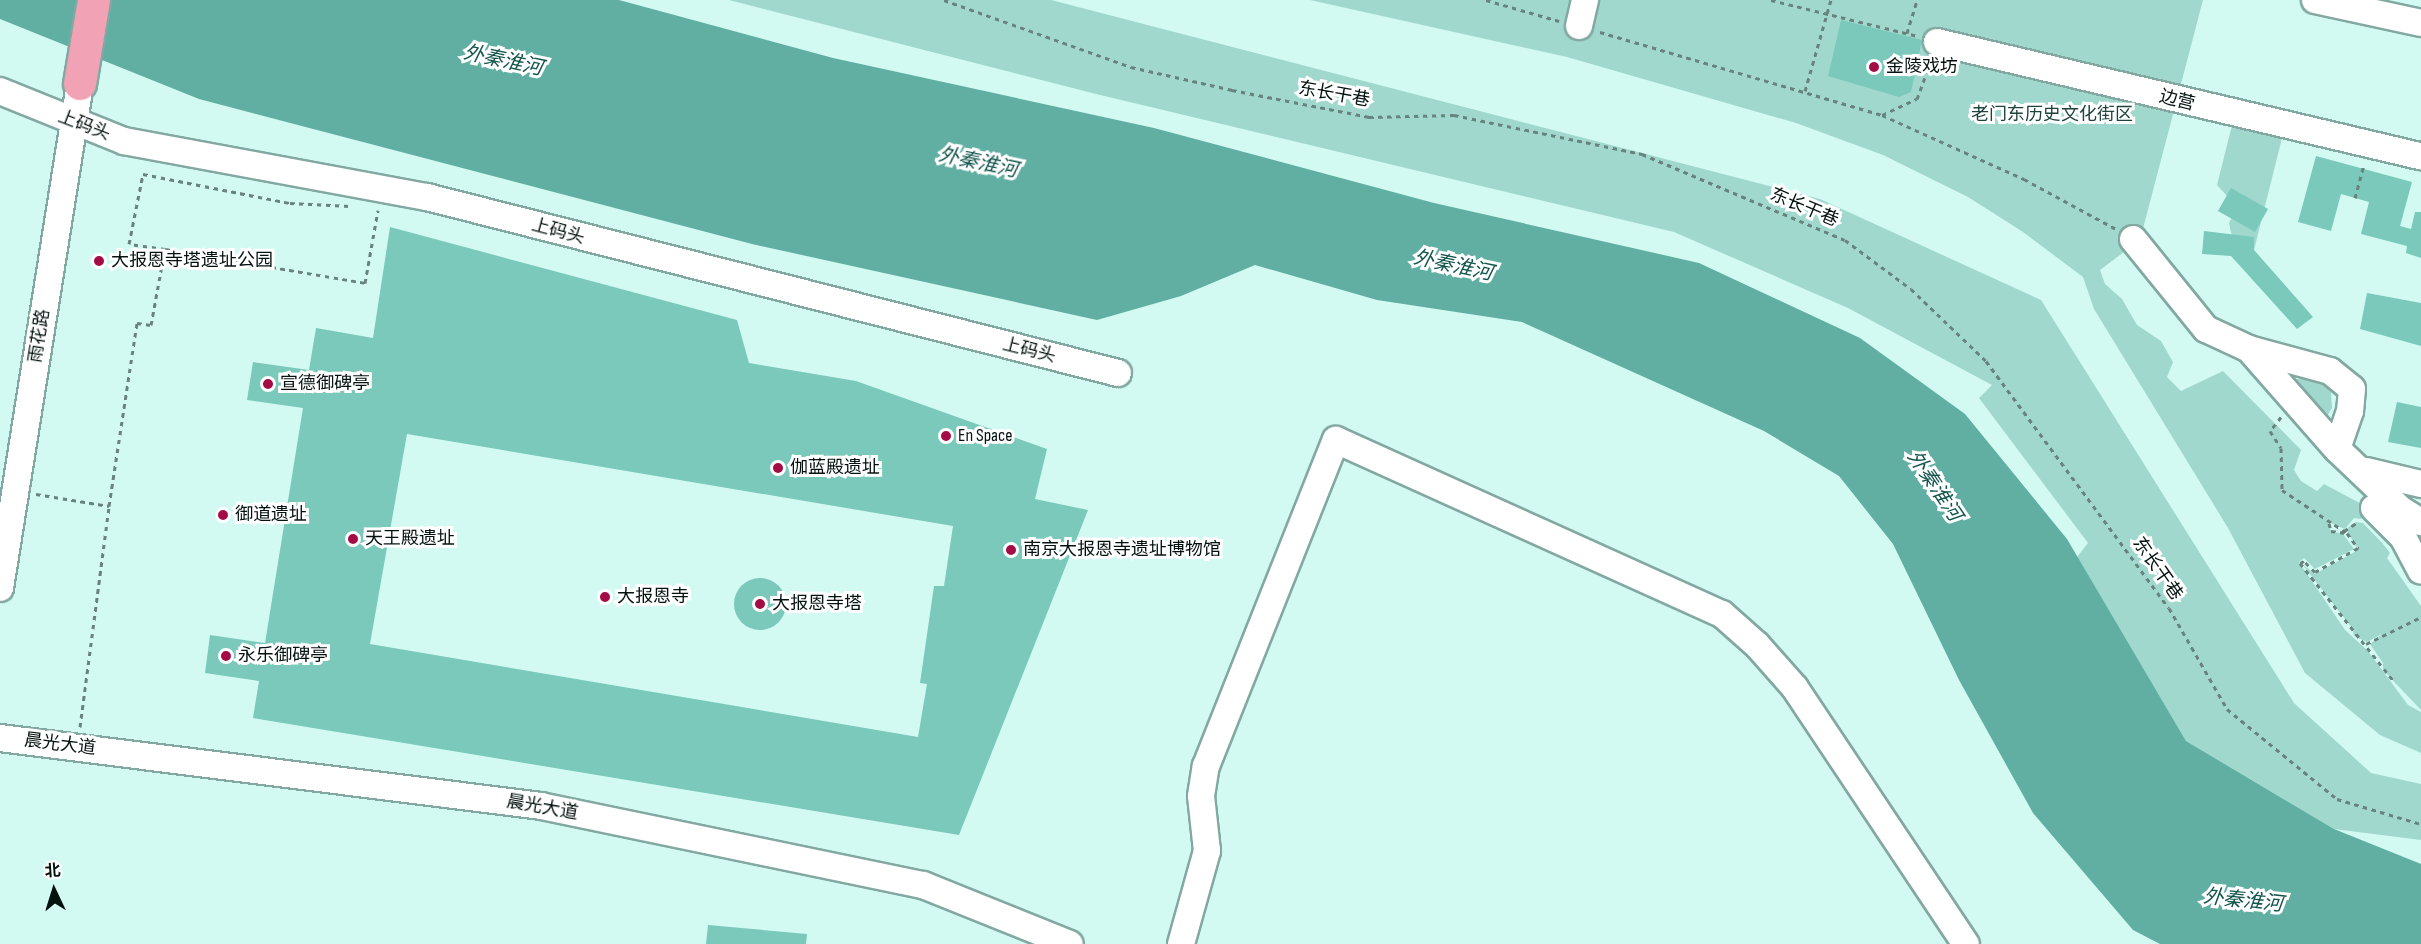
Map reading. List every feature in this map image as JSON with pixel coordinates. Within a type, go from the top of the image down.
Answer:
[{"type":"main road","points":[[80,84],[94,0]]},
{"type":"street","points":[[1579,26],[1585,0]]},
{"type":"street","points":[[2315,0],[2421,23]]},
{"type":"street","name":"边营","points":[[1937,42],[2370,144],[2420,150]]},
{"type":"street","name":"雨花路","points":[[0,588],[80,84]]},
{"type":"street","name":"上码头","points":[[0,91],[72,123],[124,141],[183,154],[427,197],[1118,374]]},
{"type":"street","points":[[2133,239],[2206,329],[2249,350],[2330,371],[2352,389],[2350,411],[2337,449]]},
{"type":"street","points":[[2249,350],[2337,449],[2400,509],[2421,522]]},
{"type":"street","points":[[1180,944],[1207,851],[1201,796],[1206,766],[1336,440],[1722,615],[1757,645],[1794,688],[1966,944]]},
{"type":"street","points":[[2360,470],[2421,484]]},
{"type":"street","points":[[2374,508],[2403,537],[2421,571]]},
{"type":"street","name":"晨光大道","points":[[0,738],[541,806],[923,885],[1070,944]]},
{"type":"path","name":"东长干巷","points":[[944,0],[1131,67],[1232,90],[1369,117],[1454,115],[1642,154],[1845,240],[1911,289],[1986,361],[2169,608],[2227,710],[2337,799],[2421,824]]},
{"type":"path","points":[[1486,0],[1805,91],[1882,116],[2024,179],[2133,239]]},
{"type":"path","points":[[1771,0],[1907,33],[1917,0]]},
{"type":"path","points":[[1805,91],[1831,0]]},
{"type":"path","points":[[1882,116],[1917,99],[1924,89],[1937,42]]},
{"type":"path","points":[[2355,198],[2370,144]]},
{"type":"path","points":[[356,207],[290,203],[143,174],[129,244],[365,283],[378,208],[367,207]]},
{"type":"path","points":[[78,747],[109,506],[136,323],[151,325],[165,249]]},
{"type":"path","points":[[2294,401],[2270,431],[2281,448],[2282,490],[2347,533],[2358,548],[2315,572],[2304,561],[2300,563],[2343,621],[2366,644],[2395,683]]},
{"type":"path","points":[[16,491],[109,506]]},
{"type":"path","points":[[2366,644],[2421,617]]},
{"type":"green space","points":[[729,0],[1051,0],[1820,199],[2041,300],[2294,703],[2371,773],[2421,784],[2421,840],[2334,829],[2186,741],[2077,557],[2088,543],[1979,398],[1992,385],[1848,308],[1674,232],[1096,94]]},
{"type":"green space","name":"老门东历史文化街区","points":[[1310,0],[2203,0],[2140,240],[2100,270],[2105,284],[2122,299],[2137,325],[2161,341],[2173,362],[2167,377],[2181,391],[2223,371],[2301,450],[2294,470],[2301,481],[2317,491],[2324,484],[2369,508],[2361,519],[2354,518],[2345,529],[2328,522],[2331,531],[2343,534],[2354,549],[2315,569],[2304,558],[2299,562],[2345,630],[2368,651],[2408,705],[2421,712],[2421,753],[2380,735],[2305,673],[2228,528],[2094,309],[2083,277],[2023,232],[1968,197],[1883,155],[1796,123],[1567,57]]},
{"type":"green space","points":[[2232,125],[2282,138],[2254,250],[2234,246],[2229,223],[2237,207],[2217,185]]},
{"type":"green space","points":[[2305,378],[2320,382],[2331,392],[2332,408],[2324,421],[2290,380]]},
{"type":"green space","points":[[2356,522],[2363,523],[2390,553],[2387,558],[2421,606],[2421,710],[2383,670],[2383,663],[2370,644],[2382,634],[2367,642],[2354,636],[2352,628],[2302,564],[2315,574],[2358,550],[2346,529]]},
{"type":"water","name":"外秦淮河","points":[[0,0],[619,0],[833,58],[1154,128],[1434,203],[1699,263],[1860,338],[1965,414],[2067,539],[2186,741],[2334,829],[2421,864],[2421,944],[2160,944],[2133,930],[2033,813],[1959,680],[1893,544],[1839,476],[1764,431],[1522,322],[1377,300],[1255,265],[1181,296],[1097,320],[752,244],[199,99],[0,19]]},
{"type":"building","name":"金陵戏坊","points":[[1841,20],[1922,40],[1911,92],[1899,97],[1828,76]]},
{"type":"building","points":[[2316,156],[2412,182],[2400,226],[2411,229],[2415,212],[2421,212],[2421,258],[2406,253],[2407,246],[2361,234],[2369,202],[2341,194],[2331,231],[2298,222]]},
{"type":"building","points":[[2231,188],[2268,209],[2255,232],[2218,211]]},
{"type":"building","name":"南京大报恩寺遗址博物馆","points":[[390,227],[737,320],[749,363],[856,381],[1047,449],[1035,499],[1088,510],[959,835],[253,718],[259,681],[205,673],[210,635],[265,643],[303,408],[247,400],[253,362],[309,370],[316,328],[373,338]],"holes":[[[407,434],[953,526],[944,586],[934,586],[920,683],[927,684],[918,737],[370,644]]]},
{"type":"building","points":[[2204,231],[2254,237],[2254,250],[2313,317],[2297,329],[2231,256],[2202,254]]},
{"type":"building","points":[[2367,293],[2421,303],[2421,346],[2360,329]]},
{"type":"building","points":[[2397,402],[2421,407],[2421,448],[2388,442]]},
{"type":"building","name":"大报恩寺塔","points":[[760,578],[770,580],[778,586],[784,594],[786,604],[784,614],[778,622],[770,628],[760,630],[750,628],[742,622],[736,614],[734,604],[736,594],[742,586],[750,580]]},
{"type":"building","points":[[708,925],[807,934],[806,944],[706,944]]},
{"type":"place","name":"金陵戏坊","points":[[1874,67]]},
{"type":"place","name":"大报恩寺塔遗址公园","points":[[99,261]]},
{"type":"place","name":"宣德御碑亭","points":[[268,384]]},
{"type":"place","name":"En Space","points":[[946,436]]},
{"type":"place","name":"伽蓝殿遗址","points":[[778,468]]},
{"type":"place","name":"御道遗址","points":[[223,515]]},
{"type":"place","name":"天王殿遗址","points":[[353,539]]},
{"type":"place","name":"南京大报恩寺遗址博物馆","points":[[1011,550]]},
{"type":"place","name":"大报恩寺","points":[[605,597]]},
{"type":"place","name":"大报恩寺塔","points":[[760,604]]},
{"type":"place","name":"永乐御碑亭","points":[[226,656]]}]
